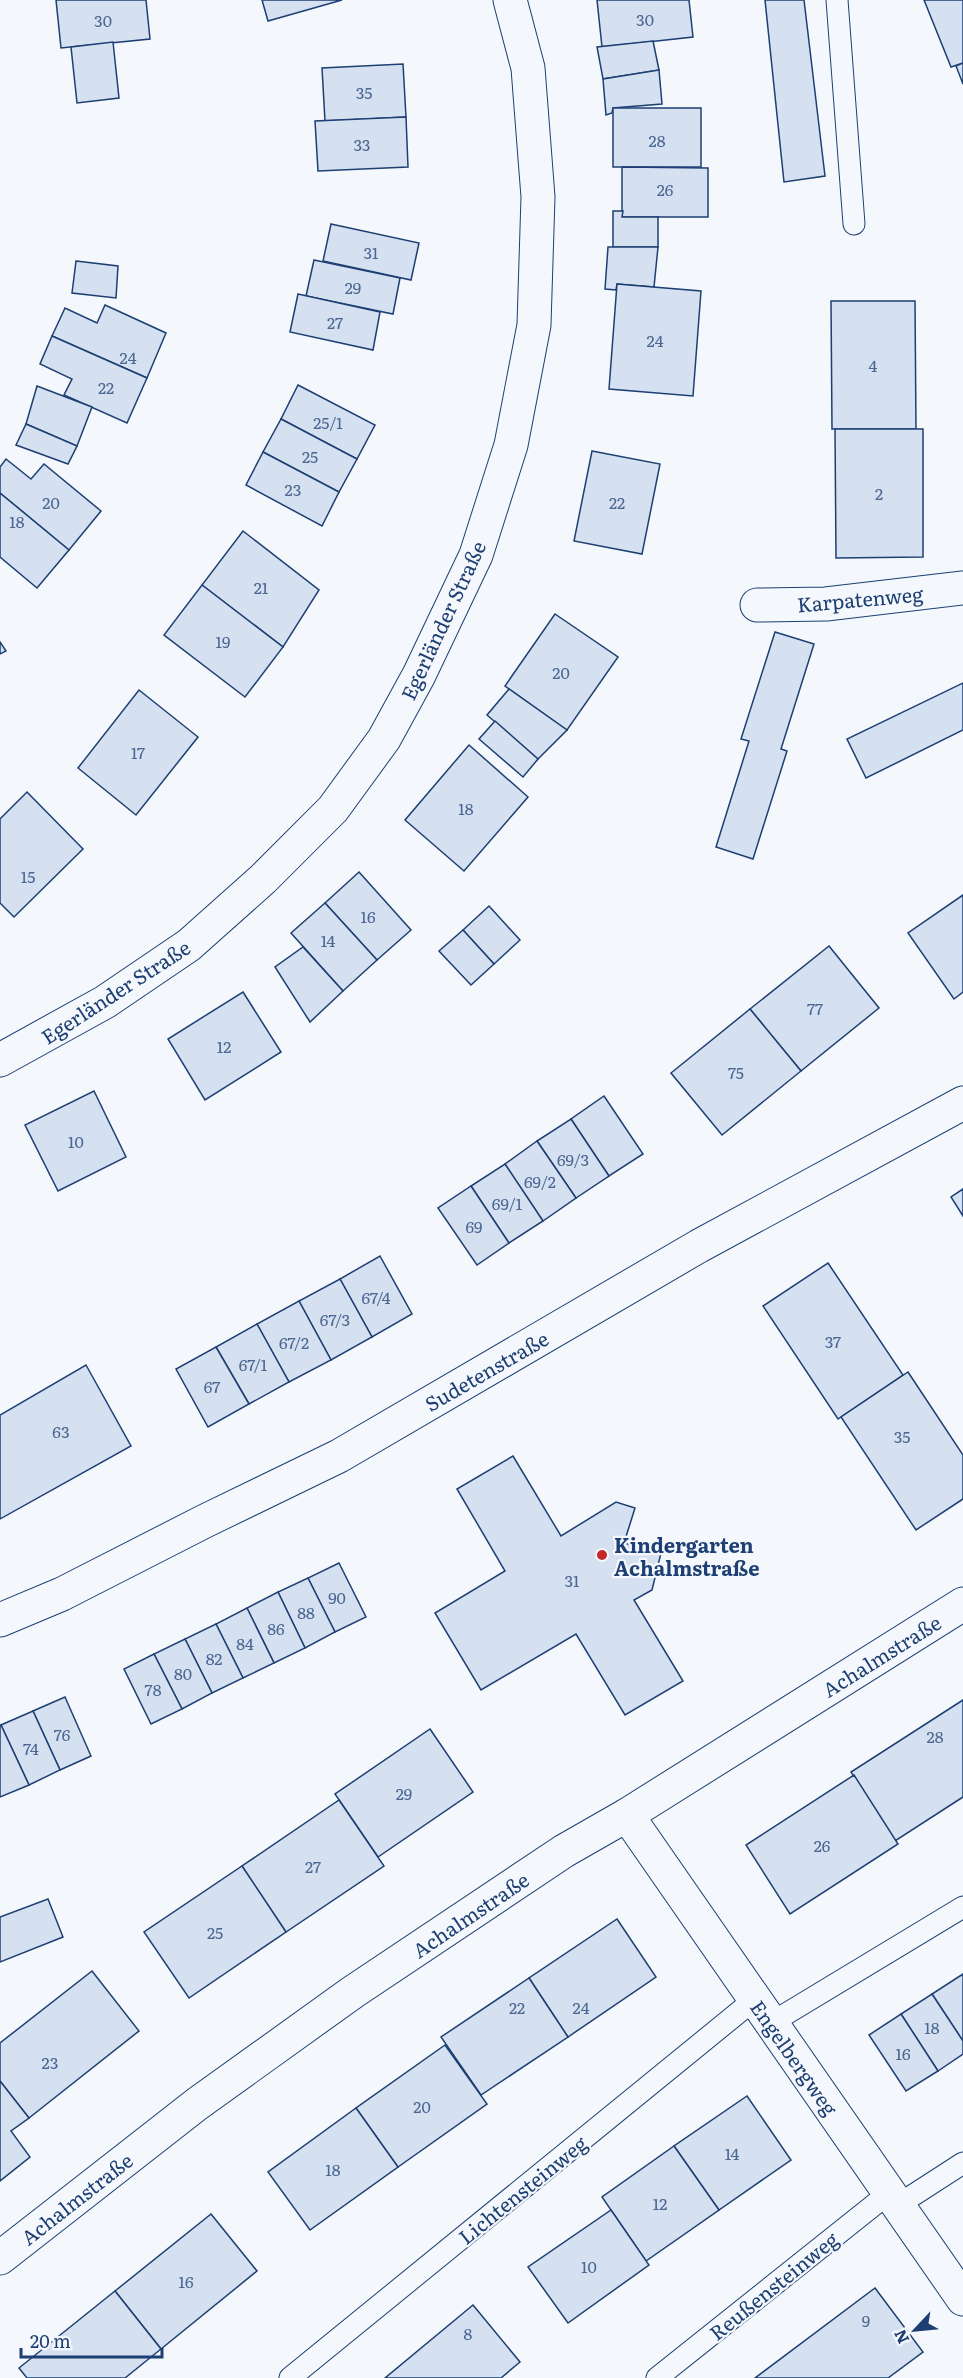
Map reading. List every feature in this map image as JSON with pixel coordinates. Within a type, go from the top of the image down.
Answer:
[{"type":"street","name":"Egerländer Straße","points":[[0,1060],[105,1002],[189,945],[263,879],[333,809],[384,739],[419,675],[476,555],[511,445],[534,325],[538,197],[528,68],[510,0]]},
{"type":"street","name":"Karpatenweg","points":[[757,605],[826,604],[963,588]]},
{"type":"street","name":"Sudetenstraße","points":[[0,1620],[62,1594],[339,1456],[699,1246],[963,1103]]},
{"type":"street","name":"Achalmstraße","points":[[0,2258],[197,2104],[353,1992],[564,1851],[627,1815],[963,1604]]},
{"type":"street","name":"Engelbergweg","points":[[627,1815],[963,2299]]},
{"type":"lane","points":[[837,0],[854,224]]},
{"type":"lane","name":"Lichtensteinweg","points":[[290,2378],[763,2011],[963,1907]]},
{"type":"lane","name":"Reußensteinweg","points":[[657,2378],[893,2199],[963,2163]]},
{"type":"building","points":[[56,0],[146,0],[150,39],[61,48]]},
{"type":"building","points":[[262,0],[342,0],[268,21]]},
{"type":"building","points":[[597,0],[689,0],[693,37],[602,47]]},
{"type":"building","points":[[765,0],[804,0],[825,176],[784,182]]},
{"type":"building","points":[[924,0],[963,0],[963,63],[951,67]]},
{"type":"building","points":[[653,41],[659,70],[603,79],[597,47]]},
{"type":"building","points":[[113,42],[119,98],[77,103],[71,47]]},
{"type":"building","points":[[963,63],[963,84],[956,66]]},
{"type":"building","points":[[403,64],[406,117],[325,121],[322,68]]},
{"type":"building","points":[[659,70],[662,104],[613,108],[612,113],[606,115],[603,79]]},
{"type":"building","points":[[613,108],[701,108],[701,167],[613,167]]},
{"type":"building","points":[[406,117],[408,167],[318,171],[315,121]]},
{"type":"building","points":[[622,167],[708,168],[708,217],[622,217]]},
{"type":"building","points":[[613,211],[623,211],[622,217],[658,217],[658,247],[613,247]]},
{"type":"building","points":[[331,224],[419,243],[411,280],[323,261]]},
{"type":"building","points":[[608,247],[658,247],[654,287],[617,284],[616,290],[605,289]]},
{"type":"building","points":[[314,260],[400,278],[393,314],[306,296]]},
{"type":"building","points":[[76,261],[118,266],[116,298],[72,293]]},
{"type":"building","points":[[617,284],[701,291],[693,396],[609,389]]},
{"type":"building","points":[[298,294],[380,312],[373,350],[290,332]]},
{"type":"building","points":[[831,301],[915,301],[916,429],[832,429]]},
{"type":"building","points":[[105,305],[166,333],[147,378],[52,336],[65,308],[97,323]]},
{"type":"building","points":[[52,336],[147,378],[127,423],[64,395],[72,379],[40,364]]},
{"type":"building","points":[[298,385],[375,425],[357,459],[281,419]]},
{"type":"building","points":[[37,386],[92,407],[77,446],[26,424]]},
{"type":"building","points":[[281,419],[357,459],[339,492],[263,452]]},
{"type":"building","points":[[26,424],[77,446],[68,464],[16,445]]},
{"type":"building","points":[[835,429],[923,429],[923,557],[836,558]]},
{"type":"building","points":[[592,451],[660,464],[642,554],[574,541]]},
{"type":"building","points":[[263,452],[339,492],[322,526],[246,485]]},
{"type":"building","points":[[6,459],[31,479],[44,464],[101,511],[69,550],[0,493],[0,467]]},
{"type":"building","points":[[0,493],[69,550],[37,588],[0,557]]},
{"type":"building","points":[[243,531],[319,590],[283,647],[202,585]]},
{"type":"building","points":[[202,585],[283,647],[245,697],[164,635]]},
{"type":"building","points":[[555,614],[618,657],[567,730],[505,686]]},
{"type":"building","points":[[775,632],[814,644],[781,749],[787,751],[753,859],[716,847],[749,741],[741,739]]},
{"type":"building","points":[[0,642],[6,651],[0,654]]},
{"type":"building","points":[[963,683],[963,730],[866,778],[847,739]]},
{"type":"building","points":[[509,689],[567,730],[538,759],[487,715]]},
{"type":"building","points":[[139,690],[198,737],[136,815],[78,768]]},
{"type":"building","points":[[495,721],[538,759],[523,777],[479,739]]},
{"type":"building","points":[[469,745],[528,797],[464,871],[405,820]]},
{"type":"building","points":[[27,792],[83,849],[14,917],[0,903],[0,819]]},
{"type":"building","points":[[359,872],[411,930],[377,960],[325,903]]},
{"type":"building","points":[[963,895],[963,992],[954,999],[908,933]]},
{"type":"building","points":[[325,903],[377,960],[343,991],[291,933]]},
{"type":"building","points":[[489,906],[520,940],[494,964],[463,930]]},
{"type":"building","points":[[463,930],[494,964],[471,985],[439,951]]},
{"type":"building","points":[[829,946],[879,1008],[801,1071],[750,1009]]},
{"type":"building","points":[[303,947],[343,991],[310,1022],[275,967]]},
{"type":"building","points":[[243,992],[281,1052],[205,1100],[168,1039]]},
{"type":"building","points":[[750,1009],[801,1071],[722,1135],[671,1073]]},
{"type":"building","points":[[94,1091],[126,1157],[58,1191],[25,1125]]},
{"type":"building","points":[[604,1096],[643,1154],[609,1176],[571,1119]]},
{"type":"building","points":[[571,1119],[609,1176],[576,1198],[537,1141]]},
{"type":"building","points":[[537,1141],[576,1198],[543,1221],[505,1164]]},
{"type":"building","points":[[505,1164],[543,1221],[509,1243],[471,1186]]},
{"type":"building","points":[[471,1186],[509,1243],[477,1265],[438,1208]]},
{"type":"building","points":[[963,1189],[963,1216],[951,1197]]},
{"type":"building","points":[[380,1256],[412,1314],[372,1337],[340,1279]]},
{"type":"building","points":[[828,1263],[903,1375],[838,1419],[763,1306]]},
{"type":"building","points":[[340,1279],[372,1337],[331,1360],[299,1301]]},
{"type":"building","points":[[299,1301],[331,1360],[289,1382],[257,1324]]},
{"type":"building","points":[[257,1324],[289,1382],[249,1404],[216,1347]]},
{"type":"building","points":[[216,1347],[249,1404],[208,1427],[176,1369]]},
{"type":"building","points":[[86,1365],[131,1446],[0,1519],[0,1415]]},
{"type":"building","points":[[908,1372],[963,1455],[963,1499],[916,1530],[841,1417]]},
{"type":"building","points":[[513,1456],[561,1536],[616,1502],[635,1508],[624,1543],[661,1553],[652,1590],[634,1600],[683,1681],[625,1715],[576,1634],[481,1690],[435,1613],[505,1571],[457,1489]]},
{"type":"building","points":[[339,1563],[366,1617],[335,1632],[308,1578]]},
{"type":"building","points":[[308,1578],[335,1632],[305,1648],[278,1592]]},
{"type":"building","points":[[278,1592],[305,1648],[274,1663],[247,1608]]},
{"type":"building","points":[[247,1608],[274,1663],[243,1678],[216,1624]]},
{"type":"building","points":[[216,1624],[243,1678],[212,1693],[185,1639]]},
{"type":"building","points":[[185,1639],[212,1693],[182,1709],[154,1654]]},
{"type":"building","points":[[154,1654],[182,1709],[151,1724],[124,1669]]},
{"type":"building","points":[[65,1697],[91,1756],[60,1770],[33,1711]]},
{"type":"building","points":[[963,1700],[963,1797],[895,1841],[851,1772]]},
{"type":"building","points":[[33,1711],[60,1770],[29,1785],[1,1725]]},
{"type":"building","points":[[0,1726],[29,1785],[0,1797]]},
{"type":"building","points":[[430,1729],[473,1792],[378,1857],[335,1794]]},
{"type":"building","points":[[854,1775],[898,1844],[790,1914],[746,1845]]},
{"type":"building","points":[[339,1800],[384,1866],[286,1932],[242,1866]]},
{"type":"building","points":[[242,1866],[286,1932],[189,1998],[144,1932]]},
{"type":"building","points":[[48,1899],[63,1937],[0,1962],[0,1917]]},
{"type":"building","points":[[617,1919],[656,1977],[568,2037],[529,1978]]},
{"type":"building","points":[[92,1971],[139,2031],[29,2118],[0,2081],[0,2043]]},
{"type":"building","points":[[963,1974],[963,2041],[932,1994]]},
{"type":"building","points":[[529,1978],[568,2037],[481,2095],[441,2037]]},
{"type":"building","points":[[932,1994],[963,2041],[963,2054],[938,2071],[901,2014]]},
{"type":"building","points":[[901,2014],[938,2071],[906,2091],[869,2035]]},
{"type":"building","points":[[445,2045],[487,2104],[398,2167],[356,2108]]},
{"type":"building","points":[[0,2081],[29,2118],[11,2131],[30,2157],[0,2181]]},
{"type":"building","points":[[747,2096],[791,2160],[719,2210],[674,2146]]},
{"type":"building","points":[[356,2108],[398,2167],[310,2230],[268,2172]]},
{"type":"building","points":[[674,2146],[719,2210],[646,2261],[602,2197]]},
{"type":"building","points":[[611,2210],[649,2265],[568,2323],[528,2267]]},
{"type":"building","points":[[211,2214],[257,2271],[161,2349],[115,2291]]},
{"type":"building","points":[[875,2288],[923,2352],[888,2378],[755,2378]]},
{"type":"building","points":[[115,2291],[161,2349],[125,2378],[27,2378],[19,2368]]},
{"type":"building","points":[[473,2305],[520,2362],[501,2378],[385,2378]]},
{"type":"place","name":"Kindergarten Achalmstraße","points":[[602,1555]]}]
